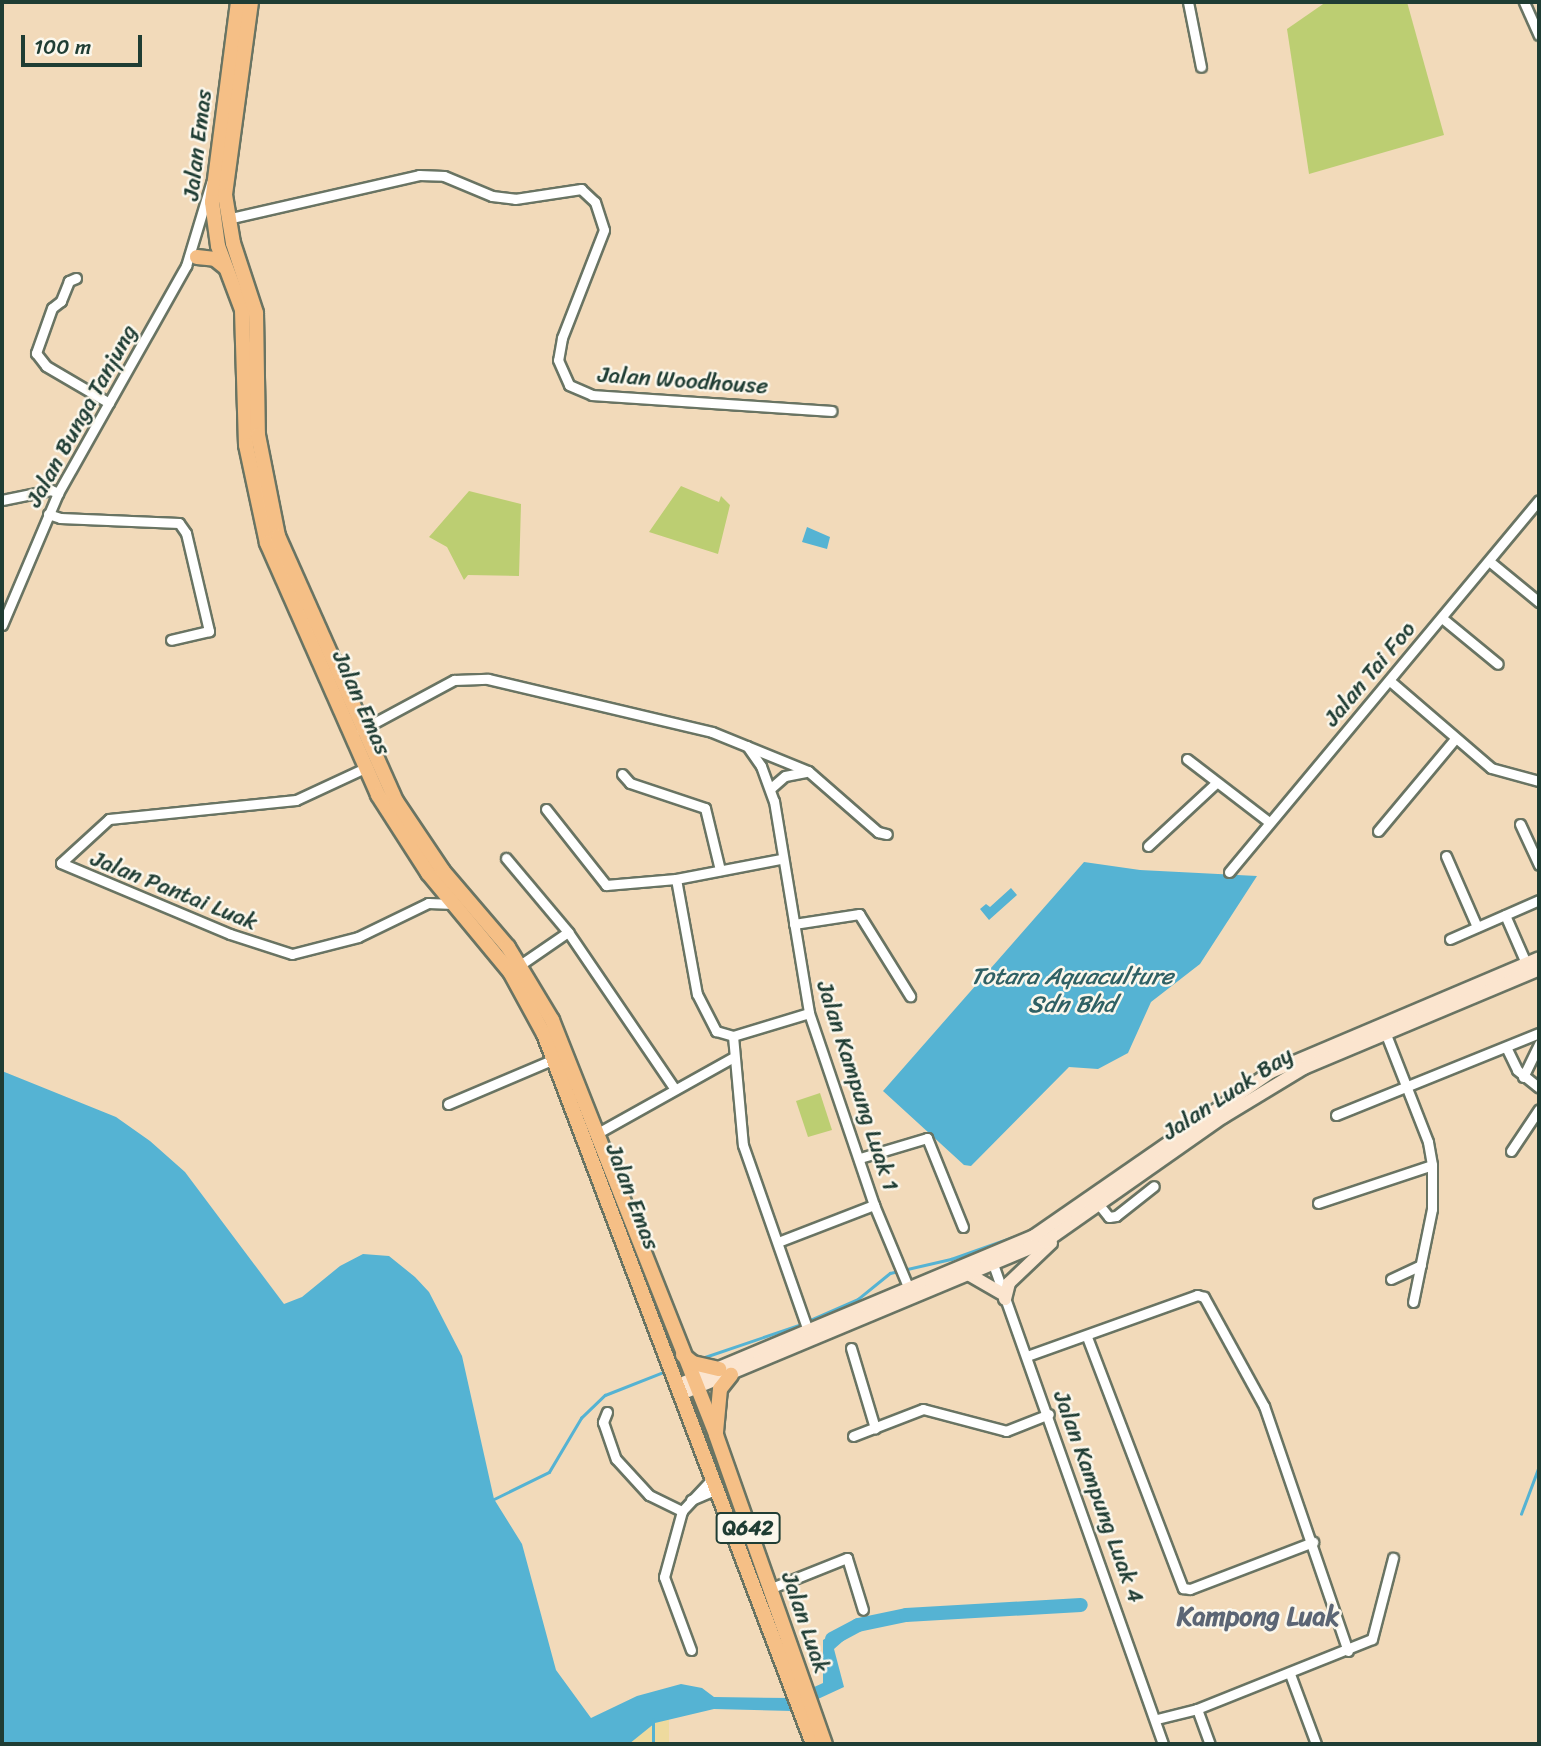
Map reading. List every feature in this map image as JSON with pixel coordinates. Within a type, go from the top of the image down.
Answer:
[{"type":"main road","name":"Jalan Emas","points":[[238,2],[212,202],[218,246],[244,325],[246,445],[256,507],[284,586],[365,768],[393,821],[434,879],[510,972],[532,1006],[675,1379]]},
{"type":"main road","name":"Jalan Emas","points":[[251,2],[228,168],[227,219],[256,313],[258,435],[271,511],[291,569],[361,730],[422,844],[520,965],[552,1020],[689,1368]]},
{"type":"main road","points":[[218,246],[226,237],[227,219]]},
{"type":"main road","points":[[191,261],[215,260],[227,269]]},
{"type":"main road","points":[[689,1368],[725,1372],[720,1389],[716,1435]]},
{"type":"main road","name":"Jalan Luak","points":[[689,1368],[716,1435],[769,1589],[791,1670]]},
{"type":"main road","name":"Jalan Luak","points":[[675,1379],[812,1724],[825,1744]]},
{"type":"main road","name":"Jalan Luak","points":[[812,1724],[813,1744]]},
{"type":"street","points":[[1188,2],[1201,67]]},
{"type":"street","points":[[1524,2],[1539,35]]},
{"type":"street","name":"Jalan Bunga Tanjung","points":[[2,625],[58,493],[191,261],[214,174]]},
{"type":"street","name":"Jalan Woodhouse","points":[[227,219],[419,175],[444,176],[492,196],[514,200],[581,189],[595,202],[604,230],[562,338],[558,360],[569,385],[592,396],[831,411]]},
{"type":"street","points":[[191,261],[218,246]]},
{"type":"street","points":[[76,278],[69,281],[61,301],[52,308],[36,353],[46,366],[109,403]]},
{"type":"street","points":[[2,500],[51,491],[58,493]]},
{"type":"street","name":"Jalan Tai Foo","points":[[1229,872],[1489,561],[1536,512],[1539,500]]},
{"type":"street","points":[[48,514],[60,519],[179,523],[186,533],[209,634],[172,640]]},
{"type":"street","points":[[1489,561],[1539,602]]},
{"type":"street","points":[[1442,618],[1498,664]]},
{"type":"street","points":[[361,730],[454,680],[475,678],[676,723],[747,746],[808,771],[878,832],[887,834]]},
{"type":"street","points":[[1390,681],[1491,768],[1539,781]]},
{"type":"street","points":[[1378,831],[1455,739]]},
{"type":"street","name":"Jalan Kampung Luak 1","points":[[747,746],[771,788],[809,1013],[874,1205],[908,1288]]},
{"type":"street","points":[[1187,759],[1269,822]]},
{"type":"street","name":"Jalan Pantai Luak","points":[[365,768],[296,800],[109,819],[61,863],[64,868],[230,934],[292,954],[358,937],[428,903],[456,905]]},
{"type":"street","points":[[771,788],[785,776],[808,771]]},
{"type":"street","points":[[622,774],[630,783],[705,808],[720,870]]},
{"type":"street","points":[[1148,846],[1216,783]]},
{"type":"street","points":[[546,809],[606,885],[676,879],[781,859]]},
{"type":"street","points":[[1521,824],[1539,865]]},
{"type":"street","points":[[1446,856],[1477,927]]},
{"type":"street","points":[[506,858],[568,932],[674,1088]]},
{"type":"street","points":[[428,903],[434,879]]},
{"type":"street","points":[[676,879],[697,994],[716,1031],[733,1036],[809,1013]]},
{"type":"street","points":[[1450,939],[1539,900]]},
{"type":"street","points":[[794,924],[859,914],[910,996]]},
{"type":"street","points":[[1505,915],[1526,963]]},
{"type":"street","points":[[520,965],[568,932]]},
{"type":"street","name":"Jalan Luak Bay","points":[[675,1379],[689,1368],[725,1372],[908,1288],[970,1275],[991,1258],[1071,1213],[1271,1072],[1539,958]]},
{"type":"street","name":"Jalan Luak Bay","points":[[725,1372],[808,1331],[908,1288],[1064,1232],[1272,1086],[1385,1032],[1539,969]]},
{"type":"street","points":[[1385,1032],[1428,1142],[1432,1165],[1432,1209],[1413,1302]]},
{"type":"street","points":[[1336,1115],[1539,1033]]},
{"type":"street","points":[[733,1036],[732,1058],[743,1145],[808,1331]]},
{"type":"street","points":[[1523,1077],[1539,1044]]},
{"type":"street","points":[[1506,1047],[1523,1077],[1539,1088]]},
{"type":"street","points":[[596,1134],[674,1088],[732,1058]]},
{"type":"street","points":[[449,1104],[554,1059]]},
{"type":"street","points":[[1511,1152],[1539,1109]]},
{"type":"street","points":[[860,1158],[927,1138],[963,1227]]},
{"type":"street","points":[[1318,1203],[1432,1165]]},
{"type":"street","points":[[1100,1206],[1112,1218],[1154,1186]]},
{"type":"street","points":[[778,1242],[874,1205]]},
{"type":"street","points":[[970,1275],[1004,1296],[1016,1275],[1064,1232]]},
{"type":"street","name":"Jalan Kampung Luak 4","points":[[991,1258],[1157,1719],[1163,1744]]},
{"type":"street","points":[[1391,1279],[1421,1265]]},
{"type":"street","points":[[1027,1356],[1087,1337],[1197,1295],[1204,1297],[1264,1406],[1315,1546],[1348,1651]]},
{"type":"street","points":[[1087,1337],[1183,1588],[1190,1589],[1315,1546]]},
{"type":"street","points":[[851,1348],[875,1428]]},
{"type":"street","points":[[853,1436],[923,1409],[1006,1431],[1049,1414]]},
{"type":"street","points":[[607,1412],[603,1422],[616,1459],[649,1494],[682,1511]]},
{"type":"street","points":[[691,1650],[664,1577],[682,1511],[691,1500],[715,1484]]},
{"type":"street","points":[[769,1589],[847,1558],[863,1610]]},
{"type":"street","points":[[1157,1719],[1197,1709],[1290,1674],[1348,1651],[1376,1634],[1393,1558]]},
{"type":"street","points":[[1290,1674],[1316,1744]]},
{"type":"street","points":[[1197,1709],[1210,1744]]},
{"type":"green space","points":[[1326,2],[1407,2],[1444,135],[1309,174],[1287,29]]},
{"type":"green space","points":[[681,486],[719,502],[721,496],[730,505],[718,554],[649,532]]},
{"type":"green space","points":[[469,491],[521,504],[519,576],[468,575],[464,580],[447,547],[429,537]]},
{"type":"green space","points":[[820,1093],[832,1130],[808,1137],[796,1101]]},
{"type":"sand","points":[[669,1719],[669,1744],[629,1744],[654,1723]]},
{"type":"water","points":[[807,527],[830,537],[827,549],[802,542]]},
{"type":"water","name":"Totara Aquaculture Sdn Bhd","points":[[1084,862],[1140,870],[1257,876],[1200,964],[1151,1002],[1128,1053],[1098,1069],[1069,1067],[971,1166],[964,1165],[883,1091]]},
{"type":"water","points":[[1011,888],[1017,895],[989,920],[980,909],[986,904],[990,907]]},
{"type":"water","points":[[2,1071],[116,1117],[150,1141],[185,1172],[284,1304],[302,1297],[340,1266],[363,1254],[389,1256],[429,1292],[462,1356],[494,1499],[522,1544],[556,1670],[591,1718],[637,1696],[681,1684],[702,1688],[714,1697],[790,1698],[823,1683],[823,1640],[845,1626],[851,1634],[834,1649],[844,1687],[792,1711],[714,1709],[655,1723],[629,1744],[2,1744]]},
{"type":"waterway","points":[[808,1321],[858,1299],[890,1273],[951,1259],[1013,1237]]},
{"type":"waterway","points":[[699,1359],[802,1324]]},
{"type":"waterway","points":[[494,1499],[549,1472],[581,1418],[605,1395],[666,1371]]},
{"type":"waterway","points":[[1521,1514],[1539,1466]]},
{"type":"waterway","points":[[832,1639],[858,1625],[906,1615],[1081,1605]]},
{"type":"waterway","points":[[653,1720],[653,1744]]},
{"type":"district","name":"Kampong Luak","points":[[1258,1617]]}]
